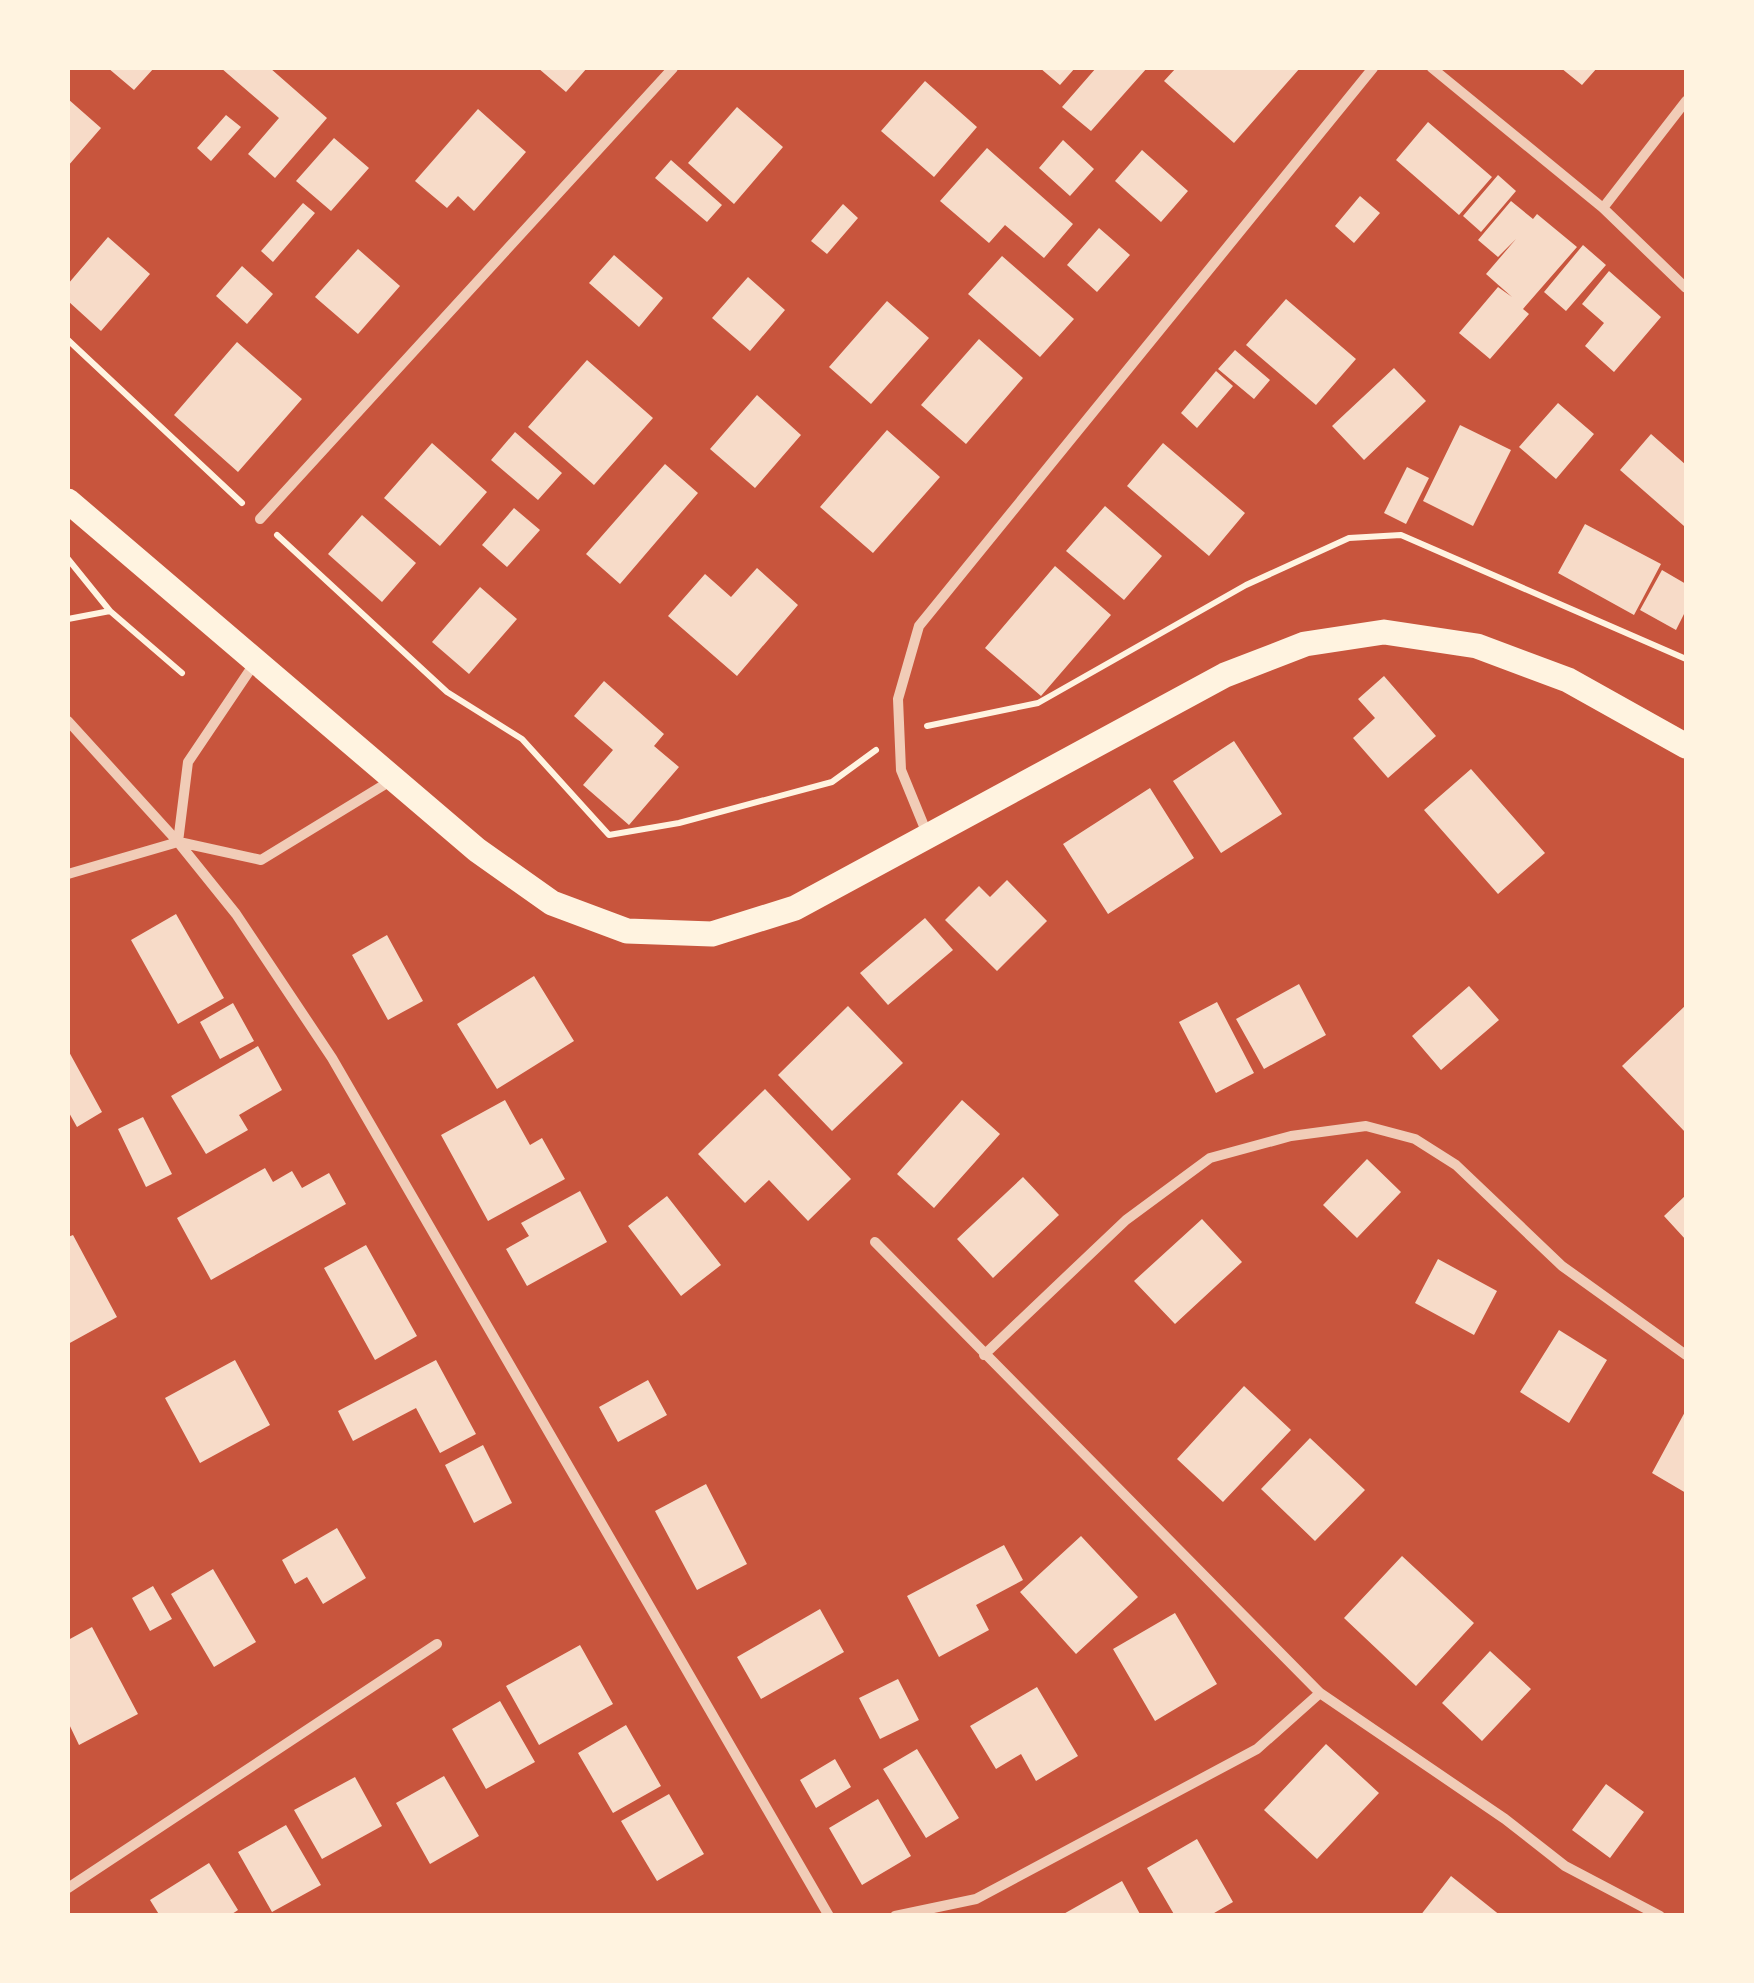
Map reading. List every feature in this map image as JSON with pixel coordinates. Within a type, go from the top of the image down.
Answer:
[{"type":"main road","points":[[68,502],[476,850],[552,902],[628,931],[712,934],[794,908],[1226,676],[1305,644],[1384,632],[1478,646],[1568,680],[1686,746]]},
{"type":"street","points":[[260,519],[673,68]]},
{"type":"street","points":[[928,836],[901,770],[898,699],[919,626],[1373,68]]},
{"type":"street","points":[[1432,68],[1603,208],[1686,288]]},
{"type":"street","points":[[1603,208],[1686,101]]},
{"type":"street","points":[[178,842],[188,762],[255,663]]},
{"type":"street","points":[[68,721],[178,842],[236,914],[332,1058],[828,1916]]},
{"type":"street","points":[[68,874],[178,842],[261,860],[393,780]]},
{"type":"street","points":[[984,1354],[1126,1220],[1210,1158],[1292,1136],[1366,1126],[1415,1139],[1456,1165],[1562,1266],[1686,1355]]},
{"type":"street","points":[[875,1242],[1320,1693],[1505,1819],[1565,1866],[1660,1916]]},
{"type":"street","points":[[68,1888],[437,1644]]},
{"type":"street","points":[[895,1916],[976,1899],[1257,1749],[1320,1693]]},
{"type":"path","points":[[68,340],[446,692],[522,739],[610,835],[678,822],[832,782],[900,732],[1038,703],[1246,585],[1349,538],[1400,535],[1686,659]]},
{"type":"path","points":[[68,559],[110,611],[182,673]]},
{"type":"path","points":[[68,619],[110,611]]},
{"type":"building","points":[[108,68],[154,68],[134,90]]},
{"type":"building","points":[[221,68],[270,68],[327,118],[275,178],[248,154],[279,118]]},
{"type":"building","points":[[538,68],[587,68],[566,92]]},
{"type":"building","points":[[1040,68],[1075,68],[1060,85]]},
{"type":"building","points":[[1096,68],[1147,68],[1091,131],[1062,107]]},
{"type":"building","points":[[1176,68],[1300,68],[1234,143],[1164,81]]},
{"type":"building","points":[[1561,68],[1597,68],[1582,85]]},
{"type":"building","points":[[925,81],[977,127],[934,177],[881,131]]},
{"type":"building","points":[[68,99],[101,128],[68,166]]},
{"type":"building","points":[[737,107],[783,147],[734,204],[688,163]]},
{"type":"building","points":[[478,109],[526,152],[474,211],[458,196],[447,208],[415,181]]},
{"type":"building","points":[[226,115],[241,127],[211,161],[197,148]]},
{"type":"building","points":[[1428,122],[1492,177],[1459,215],[1396,160]]},
{"type":"building","points":[[334,138],[369,168],[331,211],[296,181]]},
{"type":"building","points":[[1063,140],[1094,169],[1070,196],[1039,168]]},
{"type":"building","points":[[987,148],[1073,224],[1044,258],[1005,225],[989,243],[940,201]]},
{"type":"building","points":[[1142,150],[1188,191],[1161,222],[1115,181]]},
{"type":"building","points":[[671,160],[722,205],[707,222],[655,178]]},
{"type":"building","points":[[1498,175],[1516,191],[1481,232],[1463,216]]},
{"type":"building","points":[[1360,196],[1380,213],[1354,243],[1335,226]]},
{"type":"building","points":[[1511,201],[1533,219],[1537,214],[1577,247],[1523,309],[1529,314],[1490,359],[1459,333],[1498,287],[1512,297],[1486,274],[1516,239],[1498,257],[1478,240]]},
{"type":"building","points":[[303,203],[315,213],[273,262],[261,251]]},
{"type":"building","points":[[843,204],[858,218],[827,254],[811,241]]},
{"type":"building","points":[[1099,228],[1130,255],[1097,292],[1067,265]]},
{"type":"building","points":[[108,237],[150,274],[101,331],[68,301],[68,284]]},
{"type":"building","points":[[1583,245],[1606,265],[1566,311],[1544,292]]},
{"type":"building","points":[[358,249],[400,286],[358,334],[315,297]]},
{"type":"building","points":[[614,255],[663,298],[639,327],[589,283]]},
{"type":"building","points":[[1002,256],[1074,319],[1040,357],[968,294]]},
{"type":"building","points":[[242,266],[273,294],[247,324],[216,296]]},
{"type":"building","points":[[1609,271],[1661,317],[1614,372],[1585,346],[1604,323],[1582,304]]},
{"type":"building","points":[[748,277],[785,310],[750,351],[712,318]]},
{"type":"building","points":[[1286,299],[1356,359],[1316,405],[1246,345]]},
{"type":"building","points":[[887,301],[929,338],[871,404],[829,367]]},
{"type":"building","points":[[979,339],[1023,378],[966,444],[921,405]]},
{"type":"building","points":[[237,342],[302,399],[238,472],[174,415]]},
{"type":"building","points":[[1235,350],[1270,380],[1254,399],[1218,369]]},
{"type":"building","points":[[587,360],[653,418],[594,485],[528,427]]},
{"type":"building","points":[[1394,368],[1426,401],[1364,460],[1332,426]]},
{"type":"building","points":[[1216,371],[1233,386],[1197,428],[1181,413]]},
{"type":"building","points":[[757,395],[801,435],[755,488],[710,449]]},
{"type":"building","points":[[1558,403],[1594,434],[1556,479],[1519,447]]},
{"type":"building","points":[[1460,425],[1511,450],[1473,526],[1423,501]]},
{"type":"building","points":[[887,430],[940,477],[873,553],[820,507]]},
{"type":"building","points":[[515,432],[562,473],[538,500],[491,460]]},
{"type":"building","points":[[1651,434],[1686,465],[1684,526],[1620,470]]},
{"type":"building","points":[[432,443],[487,492],[440,546],[384,498]]},
{"type":"building","points":[[1163,443],[1245,513],[1209,556],[1127,486]]},
{"type":"building","points":[[665,464],[698,493],[620,584],[586,554]]},
{"type":"building","points":[[1407,467],[1429,478],[1406,524],[1384,513]]},
{"type":"building","points":[[1105,506],[1162,556],[1124,600],[1066,551]]},
{"type":"building","points":[[514,508],[540,530],[507,567],[482,545]]},
{"type":"building","points":[[362,515],[416,563],[382,602],[328,554]]},
{"type":"building","points":[[1585,524],[1661,564],[1634,615],[1558,573]]},
{"type":"building","points":[[1055,566],[1111,615],[1041,696],[985,648]]},
{"type":"building","points":[[757,568],[798,605],[737,676],[668,616],[705,574],[731,597]]},
{"type":"building","points":[[1662,570],[1686,584],[1686,610],[1676,630],[1640,610]]},
{"type":"building","points":[[480,587],[517,619],[469,674],[432,642]]},
{"type":"building","points":[[1384,676],[1436,736],[1388,778],[1353,738],[1375,718],[1358,699]]},
{"type":"building","points":[[604,681],[664,734],[654,746],[679,767],[629,825],[583,785],[613,750],[574,716]]},
{"type":"building","points":[[1234,741],[1282,814],[1221,853],[1173,781]]},
{"type":"building","points":[[1471,769],[1545,853],[1498,894],[1424,810]]},
{"type":"building","points":[[1150,788],[1194,858],[1108,914],[1063,844]]},
{"type":"building","points":[[1007,880],[1047,921],[997,971],[945,920],[979,886],[990,897]]},
{"type":"building","points":[[176,914],[224,998],[178,1024],[131,940]]},
{"type":"building","points":[[925,918],[953,950],[888,1005],[860,973]]},
{"type":"building","points":[[387,935],[423,1001],[388,1020],[352,955]]},
{"type":"building","points":[[534,976],[574,1041],[497,1089],[457,1024]]},
{"type":"building","points":[[1299,984],[1326,1035],[1264,1069],[1236,1019]]},
{"type":"building","points":[[1469,986],[1499,1020],[1441,1070],[1412,1036]]},
{"type":"building","points":[[1217,1002],[1254,1073],[1216,1093],[1179,1022]]},
{"type":"building","points":[[233,1003],[254,1041],[220,1059],[200,1022]]},
{"type":"building","points":[[1686,1005],[1686,1133],[1622,1066]]},
{"type":"building","points":[[848,1006],[903,1063],[832,1131],[778,1075]]},
{"type":"building","points":[[258,1046],[282,1090],[239,1115],[248,1130],[206,1154],[171,1096]]},
{"type":"building","points":[[68,1050],[102,1112],[77,1127],[68,1111]]},
{"type":"building","points":[[765,1089],[851,1179],[808,1221],[769,1180],[745,1203],[698,1154]]},
{"type":"building","points":[[505,1100],[530,1145],[542,1138],[565,1179],[488,1221],[441,1135]]},
{"type":"building","points":[[962,1100],[1000,1134],[934,1208],[897,1174]]},
{"type":"building","points":[[143,1117],[172,1174],[146,1187],[118,1129]]},
{"type":"building","points":[[1367,1159],[1401,1192],[1357,1238],[1323,1205]]},
{"type":"building","points":[[265,1168],[273,1182],[292,1171],[302,1188],[329,1173],[346,1204],[211,1280],[177,1218]]},
{"type":"building","points":[[1023,1177],[1059,1215],[993,1278],[957,1239]]},
{"type":"building","points":[[580,1191],[607,1242],[527,1286],[506,1249],[529,1236],[521,1223]]},
{"type":"building","points":[[1686,1195],[1686,1240],[1664,1216]]},
{"type":"building","points":[[667,1196],[721,1265],[681,1296],[628,1226]]},
{"type":"building","points":[[1202,1219],[1242,1262],[1175,1324],[1134,1281]]},
{"type":"building","points":[[73,1235],[117,1317],[68,1344],[68,1237]]},
{"type":"building","points":[[366,1245],[417,1336],[375,1360],[324,1268]]},
{"type":"building","points":[[1438,1259],[1497,1291],[1474,1335],[1415,1303]]},
{"type":"building","points":[[1559,1330],[1607,1360],[1569,1423],[1520,1392]]},
{"type":"building","points":[[235,1360],[270,1425],[200,1463],[165,1398]]},
{"type":"building","points":[[436,1360],[476,1434],[440,1453],[416,1408],[353,1441],[338,1411]]},
{"type":"building","points":[[648,1380],[667,1415],[618,1442],[599,1407]]},
{"type":"building","points":[[1244,1386],[1291,1430],[1223,1502],[1177,1459]]},
{"type":"building","points":[[1686,1410],[1686,1493],[1652,1473]]},
{"type":"building","points":[[1310,1438],[1365,1490],[1315,1541],[1261,1489]]},
{"type":"building","points":[[483,1445],[512,1503],[474,1523],[445,1465]]},
{"type":"building","points":[[706,1484],[747,1564],[697,1590],[655,1511]]},
{"type":"building","points":[[337,1528],[366,1578],[323,1604],[307,1577],[295,1584],[282,1560]]},
{"type":"building","points":[[1081,1536],[1138,1597],[1076,1654],[1020,1592]]},
{"type":"building","points":[[1004,1545],[1023,1580],[976,1605],[989,1630],[939,1657],[907,1596]]},
{"type":"building","points":[[1402,1556],[1474,1623],[1416,1686],[1344,1618]]},
{"type":"building","points":[[213,1569],[256,1642],[214,1667],[171,1594]]},
{"type":"building","points":[[153,1586],[172,1619],[150,1631],[132,1598]]},
{"type":"building","points":[[820,1609],[844,1652],[761,1699],[737,1657]]},
{"type":"building","points":[[1175,1613],[1217,1684],[1155,1721],[1113,1649]]},
{"type":"building","points":[[92,1627],[138,1714],[79,1745],[68,1722],[68,1640]]},
{"type":"building","points":[[580,1645],[613,1704],[539,1745],[506,1686]]},
{"type":"building","points":[[1490,1651],[1531,1689],[1482,1741],[1442,1703]]},
{"type":"building","points":[[898,1679],[919,1720],[880,1739],[859,1698]]},
{"type":"building","points":[[1037,1687],[1078,1756],[1036,1781],[1021,1754],[996,1769],[970,1726]]},
{"type":"building","points":[[500,1701],[535,1762],[486,1789],[452,1729]]},
{"type":"building","points":[[626,1725],[661,1786],[613,1813],[578,1753]]},
{"type":"building","points":[[1326,1744],[1379,1793],[1317,1859],[1264,1810]]},
{"type":"building","points":[[917,1749],[959,1818],[926,1838],[883,1769]]},
{"type":"building","points":[[835,1759],[851,1787],[816,1808],[800,1780]]},
{"type":"building","points":[[444,1776],[479,1836],[430,1864],[396,1803]]},
{"type":"building","points":[[355,1777],[382,1826],[322,1859],[294,1810]]},
{"type":"building","points":[[1606,1784],[1644,1812],[1610,1858],[1572,1830]]},
{"type":"building","points":[[669,1794],[704,1854],[657,1881],[621,1821]]},
{"type":"building","points":[[878,1799],[911,1856],[862,1885],[829,1828]]},
{"type":"building","points":[[286,1825],[321,1885],[272,1912],[238,1852]]},
{"type":"building","points":[[1197,1839],[1233,1902],[1209,1916],[1175,1916],[1147,1868]]},
{"type":"building","points":[[209,1863],[238,1910],[229,1916],[160,1916],[150,1900]]},
{"type":"building","points":[[1451,1876],[1501,1916],[1420,1916]]},
{"type":"building","points":[[1122,1881],[1141,1916],[1060,1916]]}]
